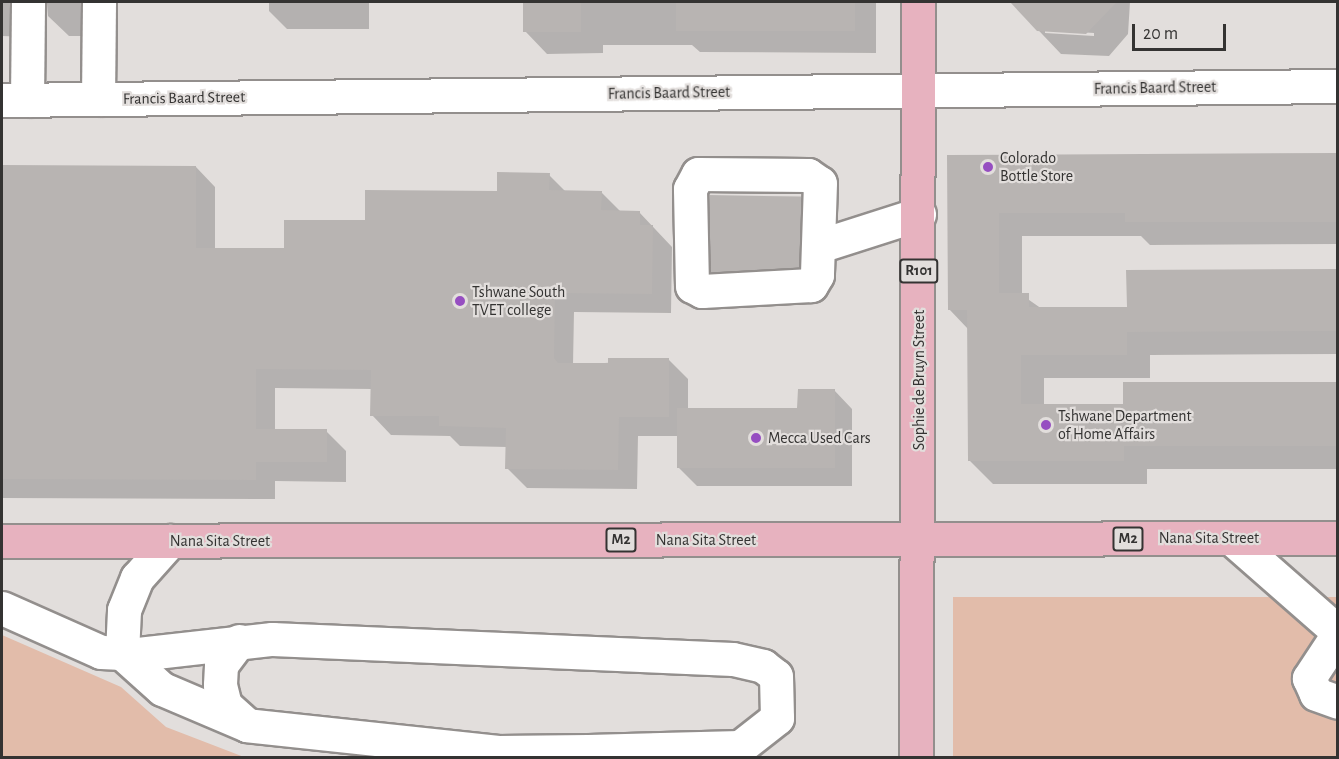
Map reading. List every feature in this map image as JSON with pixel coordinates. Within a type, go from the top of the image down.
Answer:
[{"type":"main road","name":"Sophie de Bruyn Street","points":[[916,758],[919,540],[918,2]]},
{"type":"main road","name":"Nana Sita Street","points":[[2,542],[1338,537]]},
{"type":"street","points":[[9,102],[28,2]]},
{"type":"street","points":[[98,99],[99,2]]},
{"type":"street","name":"Francis Baard Street","points":[[9,102],[98,99],[1338,86]]},
{"type":"street","points":[[808,175],[820,183],[824,197],[819,246],[817,275],[800,289],[702,291],[692,286],[693,178],[808,175]]},
{"type":"street","points":[[819,246],[919,214]]},
{"type":"street","points":[[1231,538],[1333,625],[1309,678],[1323,700],[1338,702]]},
{"type":"street","points":[[122,653],[124,610],[137,578],[170,541]]},
{"type":"street","points":[[2,608],[101,652],[122,653],[239,641],[733,659],[763,666],[776,676],[777,718],[761,736],[740,747],[686,754],[498,752],[247,725],[162,689],[122,653]]},
{"type":"street","points":[[239,641],[221,665],[220,686],[225,705],[247,725]]},
{"type":"shaded area","points":[[953,597],[1337,597],[1337,757],[953,757]]},
{"type":"shaded area","points":[[2,635],[121,687],[166,727],[244,757],[2,757]]},
{"type":"building","points":[[523,2],[581,2],[581,32],[523,32]]},
{"type":"building","points":[[676,2],[855,2],[855,31],[676,31]]},
{"type":"building","points":[[1010,2],[1117,2],[1086,34],[1037,31]]},
{"type":"building","points":[[1338,153],[1338,222],[1125,222],[1125,213],[999,213],[999,293],[1029,293],[1029,307],[1127,307],[1126,270],[1338,269],[1338,331],[1127,332],[1127,355],[1021,355],[1021,404],[1123,404],[1123,382],[1338,382],[1338,446],[1124,446],[1124,461],[968,461],[967,310],[948,310],[947,155]]},
{"type":"building","points":[[2,165],[196,166],[196,248],[284,248],[284,220],[365,220],[365,190],[497,191],[497,172],[550,173],[549,190],[602,191],[601,210],[640,211],[640,225],[653,225],[652,294],[555,293],[554,358],[558,363],[608,363],[608,358],[669,358],[669,417],[619,417],[618,470],[505,469],[506,428],[439,426],[439,416],[370,416],[371,370],[256,369],[256,429],[327,429],[327,462],[256,462],[256,480],[2,479]]},
{"type":"building","points":[[709,195],[801,197],[800,274],[708,272]]},
{"type":"building","name":"Mecca Used Cars","points":[[798,389],[835,389],[835,468],[677,468],[677,408],[797,408]]},
{"type":"place","name":"Colorado Bottle Store","points":[[988,167]]},
{"type":"place","name":"Tshwane South TVET college","points":[[460,301]]},
{"type":"place","name":"Tshwane Department of Home Affairs","points":[[1046,425]]},
{"type":"place","name":"Mecca Used Cars","points":[[756,438]]}]
